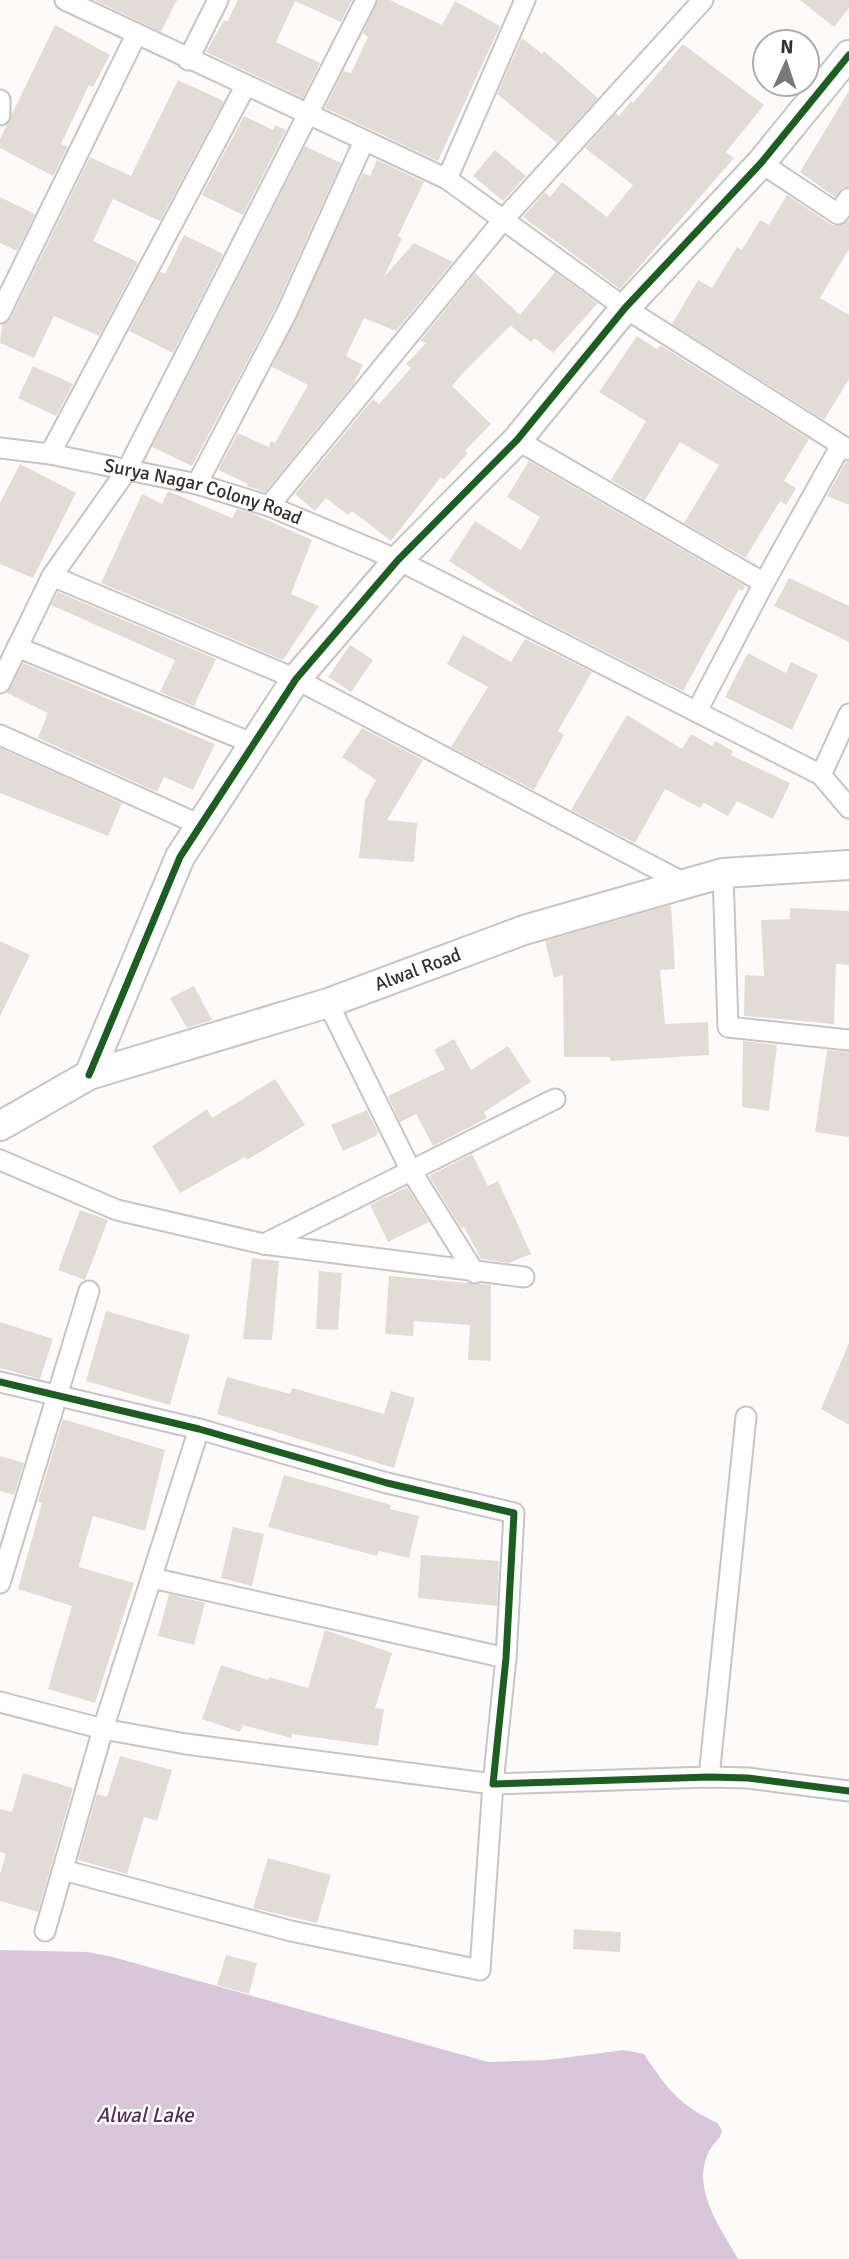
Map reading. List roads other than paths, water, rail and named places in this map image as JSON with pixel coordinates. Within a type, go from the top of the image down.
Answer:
[{"type":"street","points":[[188,60],[218,0]]},
{"type":"street","points":[[0,682],[52,576],[127,470],[366,0]]},
{"type":"street","points":[[447,180],[525,0]]},
{"type":"street","points":[[269,506],[503,220],[703,0]]},
{"type":"street","points":[[69,1],[188,60],[447,180],[625,308],[845,449],[764,583],[697,711]]},
{"type":"street","points":[[0,313],[136,35]]},
{"type":"street","points":[[89,1075],[180,857],[296,679],[398,560],[517,440],[625,308],[761,163],[849,55]]},
{"type":"street","points":[[50,454],[246,85]]},
{"type":"street","points":[[0,100],[0,115]]},
{"type":"street","points":[[197,484],[286,314],[364,141]]},
{"type":"street","points":[[761,163],[838,214],[849,198]]},
{"type":"street","points":[[517,440],[764,583]]},
{"type":"street","name":"Surya Nagar Colony Road","points":[[0,448],[50,454],[197,484],[269,506],[398,560],[821,775]]},
{"type":"street","points":[[52,576],[296,679],[684,883]]},
{"type":"street","points":[[17,647],[254,744]]},
{"type":"street","points":[[849,714],[821,775],[849,808]]},
{"type":"street","points":[[0,735],[200,825]]},
{"type":"street","name":"Alwal Road","points":[[0,1126],[89,1075],[328,1003],[524,930],[723,873],[849,864]]},
{"type":"street","points":[[723,873],[728,1027],[849,1040]]},
{"type":"street","points":[[328,1003],[410,1169],[475,1273]]},
{"type":"street","points":[[264,1244],[555,1099]]},
{"type":"street","points":[[0,1160],[117,1210],[264,1244],[475,1273],[524,1277]]},
{"type":"street","points":[[0,1583],[89,1291]]},
{"type":"street","points":[[0,1382],[200,1429],[387,1483],[514,1513],[506,1658],[493,1784],[480,1970],[291,1931],[63,1870]]},
{"type":"street","points":[[709,1777],[746,1417]]},
{"type":"street","points":[[45,1931],[103,1729],[200,1429]]},
{"type":"street","points":[[152,1578],[506,1658]]},
{"type":"street","points":[[0,1702],[103,1729],[186,1744],[493,1784],[709,1777],[748,1778],[849,1791]]},
{"type":"water","name":"Alwal Lake","points":[[0,1950],[88,1952],[113,1957],[488,2062],[547,2060],[624,2050],[644,2054],[675,2095],[694,2110],[718,2123],[722,2131],[705,2162],[703,2177],[710,2206],[738,2259],[0,2259]]}]
